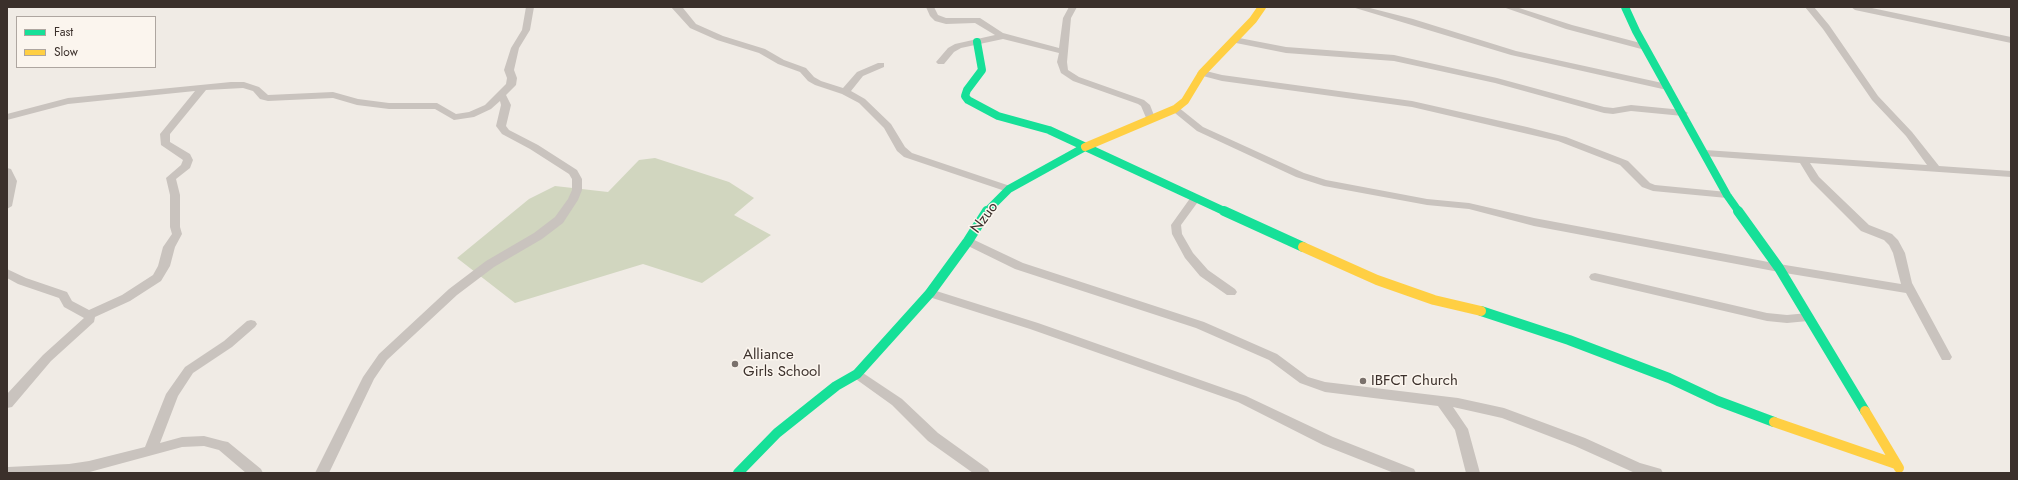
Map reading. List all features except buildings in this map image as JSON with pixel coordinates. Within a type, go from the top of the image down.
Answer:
[{"type":"street","points":[[7,117],[68,101],[204,87],[244,86],[256,89],[263,97],[268,98],[333,96],[357,102],[389,106],[433,105],[443,108],[454,117],[460,118],[471,115],[488,107],[511,85],[512,78],[509,70],[515,48],[526,30],[530,7]]},
{"type":"street","points":[[675,7],[680,10],[693,26],[720,38],[762,51],[781,62],[803,70],[811,79],[818,83],[845,92],[862,101],[888,126],[902,149],[908,155],[1009,189]]},
{"type":"street","points":[[930,7],[938,19],[946,21],[977,20],[1004,36],[1064,52]]},
{"type":"street","points":[[1073,7],[1067,18],[1064,71],[1068,75],[1141,102],[1145,105],[1150,118]]},
{"type":"street","name":"Nzuo","points":[[738,473],[777,433],[836,386],[857,374],[930,293],[968,241],[984,214],[1009,189],[1084,147],[1150,118],[1175,109],[1188,97],[1202,73],[1234,40],[1262,7]]},
{"type":"street","points":[[1356,7],[1410,21],[1514,53],[1667,87]]},
{"type":"street","points":[[1508,7],[1569,27],[1646,47]]},
{"type":"street","points":[[1625,7],[1667,87],[1683,113],[1727,195],[1779,268],[1902,473]]},
{"type":"street","points":[[1809,7],[1826,27],[1875,98],[1909,134],[1935,168]]},
{"type":"street","points":[[1855,7],[2011,40]]},
{"type":"street","points":[[942,62],[951,50],[958,46],[1004,36]]},
{"type":"street","points":[[1234,40],[1281,49],[1399,59],[1497,81],[1608,111],[1631,108],[1683,113]]},
{"type":"street","points":[[977,42],[982,70],[967,90],[965,96],[968,100],[998,116],[1049,130],[1195,199],[1377,280],[1434,300],[1480,311],[1569,340],[1669,378],[1726,404],[1818,438],[1896,464]]},
{"type":"street","points":[[845,92],[860,74],[881,65]]},
{"type":"street","points":[[1202,73],[1222,78],[1412,104],[1527,130],[1562,139],[1624,163],[1646,185],[1653,188],[1692,193],[1727,195]]},
{"type":"street","points":[[89,315],[126,298],[148,285],[157,278],[164,266],[169,247],[177,234],[175,227],[176,195],[171,178],[186,166],[188,160],[186,156],[169,148],[165,143],[165,134],[204,87]]},
{"type":"street","points":[[322,473],[369,377],[383,357],[453,292],[490,264],[538,236],[559,220],[573,200],[577,190],[576,179],[573,172],[534,147],[505,132],[502,126],[506,105],[502,95]]},
{"type":"street","points":[[1175,109],[1200,129],[1300,175],[1324,182],[1420,201],[1469,206],[1534,222],[1779,268],[1910,290]]},
{"type":"street","points":[[1705,153],[2011,174]]},
{"type":"street","points":[[1803,160],[1815,179],[1865,228],[1888,237],[1894,243],[1910,290],[1946,357]]},
{"type":"street","points":[[7,171],[12,181],[7,206]]},
{"type":"street","points":[[1195,199],[1176,225],[1177,234],[1188,254],[1204,273],[1230,292]]},
{"type":"street","points":[[968,241],[1019,266],[1200,325],[1273,357],[1304,380],[1325,387],[1442,401],[1504,413],[1580,442],[1637,468],[1656,473]]},
{"type":"street","points":[[7,273],[22,281],[63,295],[68,304],[89,315]]},
{"type":"street","points":[[1595,277],[1767,317],[1787,319],[1808,317]]},
{"type":"street","points":[[930,293],[1042,328],[1184,380],[1242,399],[1328,442],[1409,473]]},
{"type":"street","points":[[7,403],[47,358],[81,329],[90,319],[89,315]]},
{"type":"street","points":[[150,451],[172,394],[189,370],[228,344],[251,324]]},
{"type":"street","points":[[857,374],[897,402],[933,437],[983,473]]},
{"type":"street","points":[[1442,401],[1461,428],[1473,473]]},
{"type":"street","points":[[8,473],[69,470],[90,467],[182,442],[204,441],[223,446],[256,473]]},
{"type":"green space","points":[[655,158],[729,182],[754,198],[734,215],[771,235],[702,283],[643,264],[515,303],[457,258],[529,199],[555,186],[608,192],[639,160]]},
{"type":"traffic: fast","points":[[1625,7],[1636,31],[1727,195],[1779,268],[1865,411]]},
{"type":"traffic: fast","points":[[977,42],[982,70],[967,90],[965,96],[968,100],[998,116],[1049,130],[1303,247]]},
{"type":"traffic: fast","points":[[738,473],[777,433],[836,386],[857,374],[930,293],[968,241],[984,214],[1009,189],[1085,147]]},
{"type":"traffic: fast","points":[[1481,311],[1569,340],[1669,378],[1718,401],[1774,422]]},
{"type":"traffic: slow","points":[[1085,147],[1175,109],[1185,101],[1202,73],[1253,20],[1262,7]]},
{"type":"traffic: slow","points":[[1303,247],[1377,280],[1434,300],[1481,311]]},
{"type":"traffic: slow","points":[[1865,411],[1899,468]]},
{"type":"traffic: slow","points":[[1774,422],[1896,464]]},
{"type":"place","name":"Alliance Girls School","points":[[735,364]]},
{"type":"place","name":"IBFCT Church","points":[[1363,381]]}]
